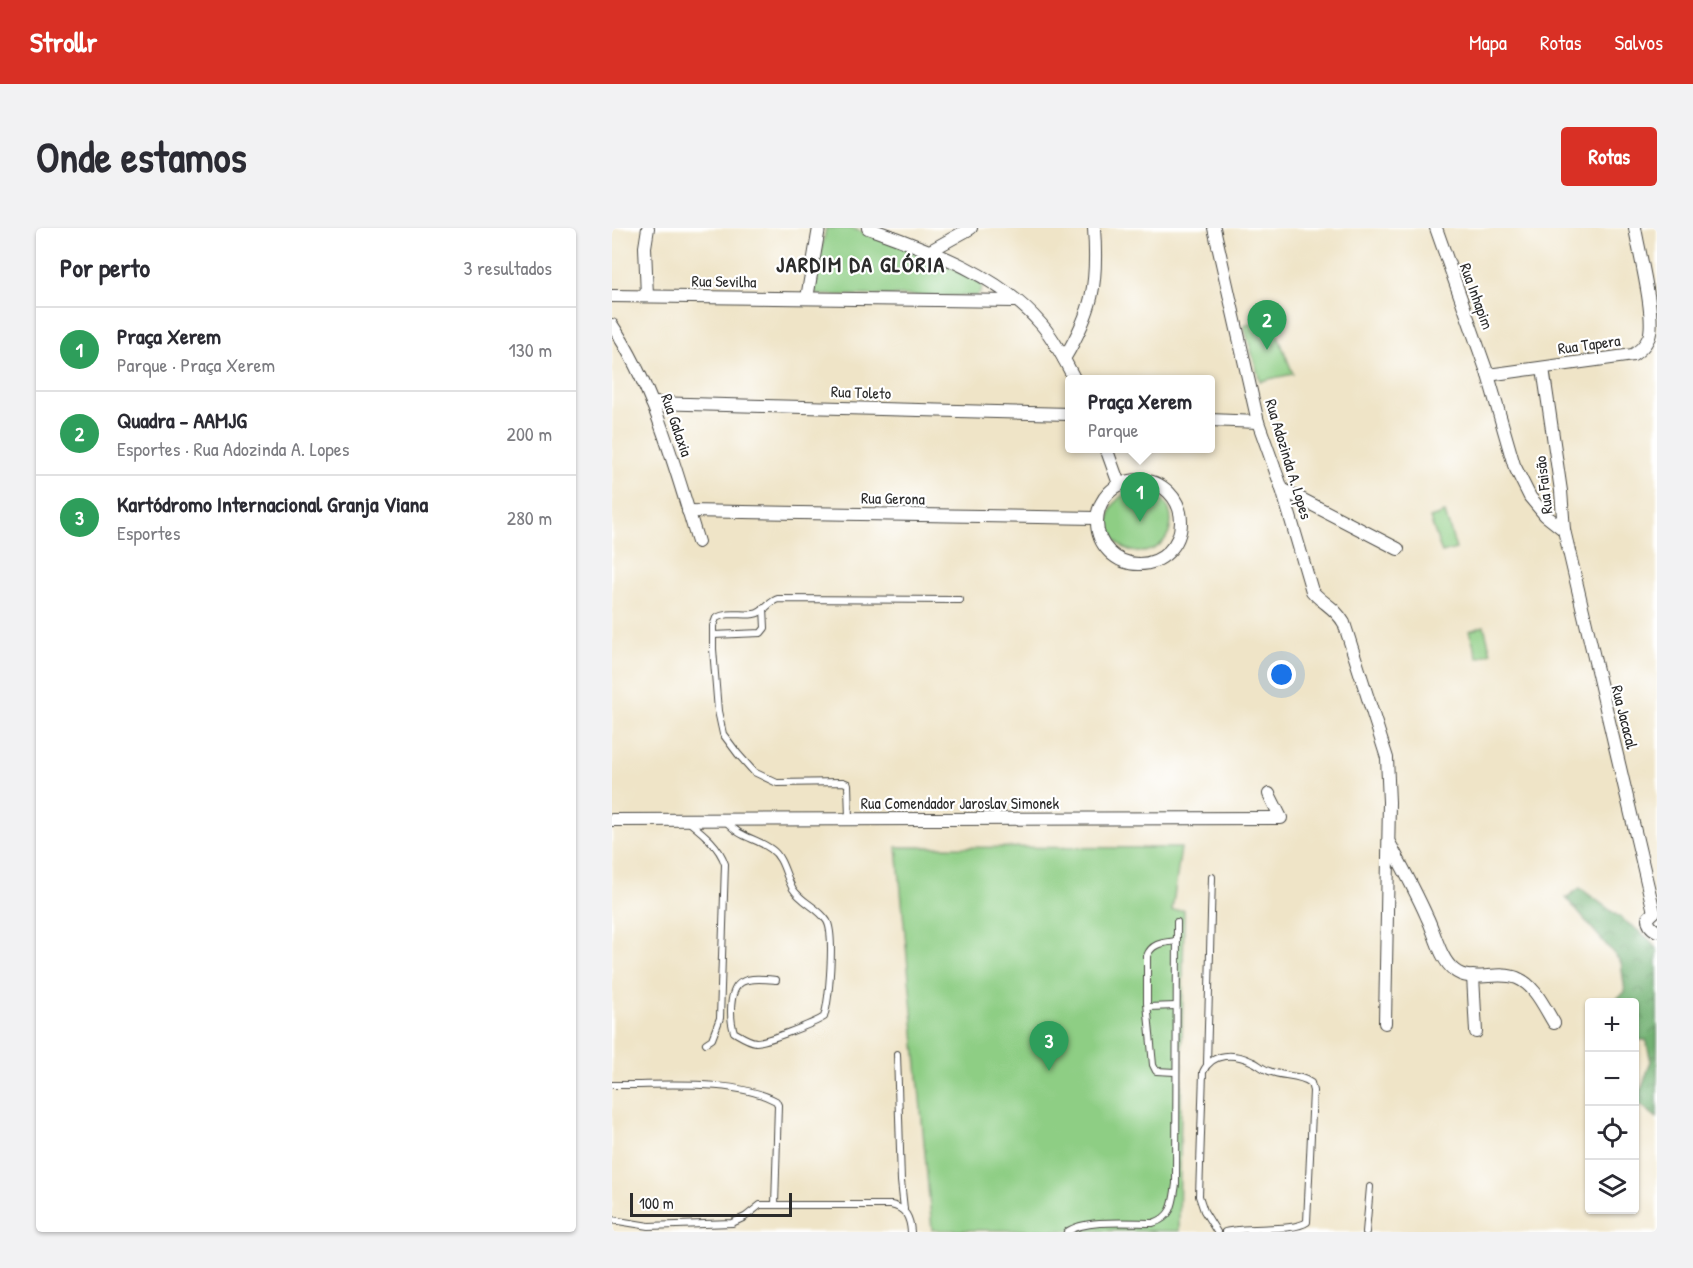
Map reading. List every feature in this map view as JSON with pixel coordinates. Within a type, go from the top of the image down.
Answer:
[{"type":"street","points":[[647,296],[645,247],[648,228]]},
{"type":"street","points":[[807,298],[819,228]]},
{"type":"street","points":[[868,228],[930,251],[968,269],[1016,301],[1042,324],[1072,375]]},
{"type":"street","points":[[930,251],[971,228]]},
{"type":"street","points":[[1064,359],[1079,333],[1092,298],[1097,262],[1094,228]]},
{"type":"street","name":"Rua Inhapim","points":[[1436,228],[1488,375]]},
{"type":"street","name":"Rua Tapera","points":[[1488,375],[1633,355],[1643,347],[1649,336],[1651,317],[1635,228]]},
{"type":"street","name":"Rua Adozinda A. Lopes","points":[[1212,229],[1229,288],[1258,422],[1282,489],[1312,591],[1318,599],[1334,608],[1344,623],[1387,758],[1385,1023]]},
{"type":"street","name":"Rua Sevilha","points":[[612,296],[1016,301]]},
{"type":"street","name":"Rua Galaxia","points":[[612,325],[633,360],[652,404],[698,542]]},
{"type":"street","name":"Rua Faisão","points":[[1543,368],[1561,491],[1564,530]]},
{"type":"street","name":"Rua Faisão","points":[[1488,375],[1521,482],[1545,516],[1564,530]]},
{"type":"street","name":"Rua Toleto","points":[[652,404],[1065,414]]},
{"type":"street","points":[[1215,420],[1258,422]]},
{"type":"street","points":[[1108,453],[1119,484]]},
{"type":"street","points":[[1132,480],[1146,480],[1160,485],[1171,493],[1182,519],[1181,533],[1175,546],[1165,556],[1139,565],[1125,562],[1112,555],[1103,545],[1097,532],[1096,518],[1100,504],[1119,484],[1132,480]]},
{"type":"street","points":[[1282,489],[1398,549]]},
{"type":"street","name":"Rua Gerona","points":[[688,510],[1096,518]]},
{"type":"street","name":"Rua Jacacal","points":[[1564,530],[1656,913],[1648,918],[1648,922],[1651,928],[1657,930]]},
{"type":"street","name":"Rua Comendador Jaroslav Simonek","points":[[612,820],[1281,818],[1269,794]]},
{"type":"street","points":[[1388,841],[1427,916],[1448,963],[1455,971],[1473,976],[1518,978],[1534,992],[1554,1023]]},
{"type":"street","points":[[1473,976],[1476,1032]]},
{"type":"lane","points":[[849,820],[848,784],[843,782],[777,783],[754,772],[723,734],[718,711],[713,636],[716,618],[724,614],[754,614],[760,612],[772,600],[778,599],[960,600]]},
{"type":"lane","points":[[713,636],[761,633],[765,628],[764,608]]},
{"type":"lane","points":[[687,820],[722,853],[725,864],[720,1018],[712,1039],[706,1042]]},
{"type":"lane","points":[[724,820],[735,832],[770,848],[780,857],[793,889],[801,900],[827,921],[830,929],[831,961],[824,1017],[813,1024],[759,1042],[749,1041],[734,1032],[730,1020],[736,987],[751,979],[776,980]]},
{"type":"lane","points":[[1212,877],[1207,1064],[1203,1072],[1199,1196],[1204,1211],[1217,1232]]},
{"type":"lane","points":[[1067,1232],[1073,1228],[1088,1225],[1162,1220],[1169,1214],[1173,1205],[1176,1184],[1177,922]]},
{"type":"lane","points":[[1175,1072],[1156,1071],[1154,1065],[1148,1006],[1147,956],[1149,950],[1161,943],[1177,941]]},
{"type":"lane","points":[[1148,1006],[1176,1005]]},
{"type":"lane","points":[[897,1054],[901,1181],[904,1209],[911,1232]]},
{"type":"lane","points":[[1207,1064],[1218,1056],[1234,1056],[1251,1060],[1269,1071],[1306,1079],[1311,1083],[1313,1091],[1306,1222],[1298,1227],[1225,1232]]},
{"type":"lane","points":[[612,1085],[728,1087],[751,1091],[776,1101],[778,1105],[775,1205]]},
{"type":"lane","points":[[1366,1232],[1370,1187]]},
{"type":"lane","points":[[612,1220],[635,1226],[732,1223],[745,1217],[760,1205],[891,1205],[904,1209]]},
{"type":"green space","points":[[826,228],[851,228],[931,256],[978,281],[982,286],[981,292],[977,296],[819,295],[813,290]]},
{"type":"green space","points":[[1270,315],[1293,374],[1260,381],[1244,326]]},
{"type":"green space","points":[[1140,490],[1162,499],[1171,521],[1162,543],[1140,552],[1118,543],[1109,521],[1118,499]]},
{"type":"green space","points":[[1445,513],[1456,549],[1442,553],[1430,518]]},
{"type":"green space","points":[[1484,626],[1491,653],[1478,658],[1469,631]]},
{"type":"green space","points":[[897,847],[1181,848],[1172,911],[1184,910],[1179,1231],[932,1230]]},
{"type":"green space","points":[[1580,888],[1648,938],[1657,949],[1657,1118],[1639,1104],[1639,1096],[1651,1061],[1646,1040],[1639,1040],[1639,998],[1617,998],[1625,992],[1621,962],[1566,898]]},
{"type":"place","name":"Quadra - AAMJG","points":[[1267,350]]},
{"type":"place","name":"Praça Xerem","points":[[1140,522]]},
{"type":"place","name":"Kartódromo Internacional Granja Viana","points":[[1049,1071]]},
{"type":"district","name":"JARDIM DA GLÓRIA","points":[[861,264]]}]
